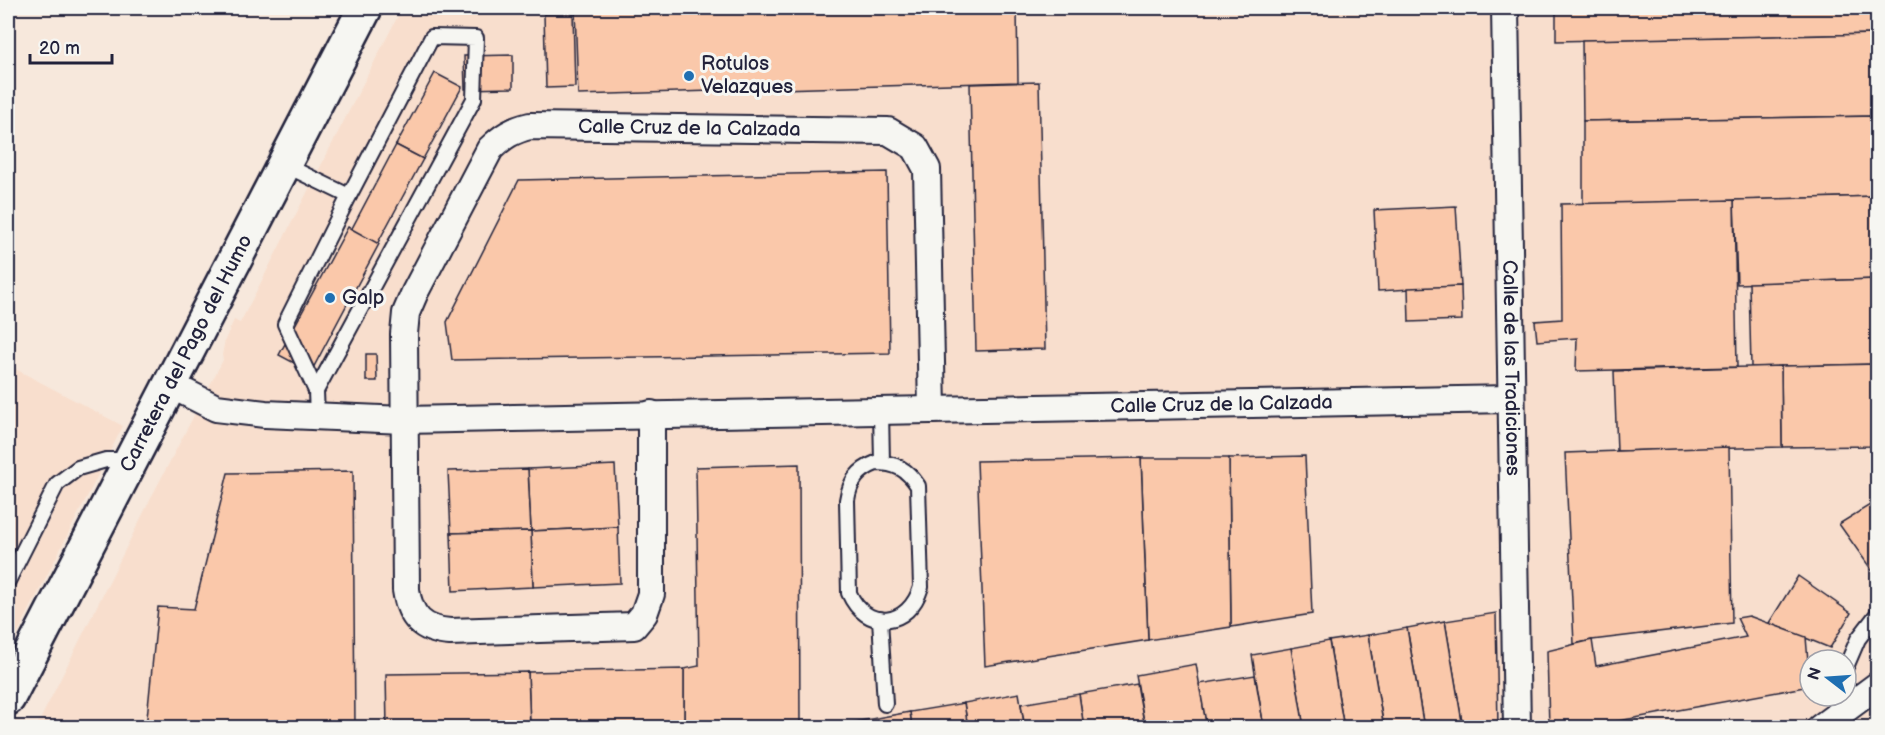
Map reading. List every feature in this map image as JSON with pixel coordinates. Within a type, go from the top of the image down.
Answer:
[{"type":"street","name":"Carretera del Pago del Humo","points":[[8,696],[365,8]]},
{"type":"street","name":"Calle de las Tradiciones","points":[[1505,8],[1517,728]]},
{"type":"street","name":"Calle Cruz de la Calzada","points":[[651,414],[651,594],[644,614],[634,626],[450,632],[437,631],[424,625],[414,616],[408,603],[406,590],[404,420],[406,313],[490,149],[501,137],[515,129],[530,126],[888,131],[915,147],[927,169],[932,410]]},
{"type":"street","name":"Calle Cruz de la Calzada","points":[[169,384],[216,408],[265,414],[404,420],[1510,399]]},
{"type":"street","points":[[1835,716],[1878,685]]},
{"type":"lane","points":[[316,391],[474,99],[476,38],[432,37],[285,324],[316,391],[317,417]]},
{"type":"lane","points":[[283,164],[349,196]]},
{"type":"lane","points":[[881,410],[882,463]]},
{"type":"lane","points":[[8,581],[57,484],[78,468],[106,460],[130,460]]},
{"type":"lane","points":[[882,463],[901,467],[911,475],[918,486],[921,587],[910,610],[899,617],[880,619],[863,614],[854,605],[849,593],[847,501],[849,488],[855,477],[864,468],[882,463]]},
{"type":"lane","points":[[1854,648],[1858,639],[1878,613]]},
{"type":"lane","points":[[880,619],[885,704]]},
{"type":"shaded area","points":[[402,8],[1877,8],[1877,727],[36,728],[223,360],[225,340],[234,320],[240,323]]},
{"type":"shaded area","points":[[8,365],[123,426],[8,652]]},
{"type":"building","points":[[442,8],[546,8],[546,10],[439,12]]},
{"type":"building","points":[[546,8],[640,8],[546,10]]},
{"type":"building","points":[[1017,8],[1018,82],[578,95],[575,9]]},
{"type":"building","points":[[1556,8],[1878,8],[1878,34],[1556,41]]},
{"type":"building","points":[[573,13],[575,87],[546,88],[544,14]]},
{"type":"building","points":[[1878,34],[1878,116],[1583,121],[1582,40]]},
{"type":"building","points":[[513,55],[513,88],[465,89],[464,56]]},
{"type":"building","points":[[435,73],[462,87],[423,159],[396,145]]},
{"type":"building","points":[[1039,82],[1045,349],[976,351],[970,84]]},
{"type":"building","points":[[1878,116],[1878,196],[1583,205],[1583,121]]},
{"type":"building","points":[[396,145],[423,159],[375,248],[349,234]]},
{"type":"building","points":[[887,172],[890,353],[452,360],[447,322],[519,180]]},
{"type":"building","points":[[1878,196],[1878,279],[1737,284],[1734,200]]},
{"type":"building","points":[[1734,200],[1737,367],[1576,371],[1577,338],[1537,341],[1535,321],[1562,319],[1561,204]]},
{"type":"building","points":[[1456,206],[1461,286],[1378,291],[1374,210]]},
{"type":"building","points":[[348,227],[379,244],[311,372],[279,355]]},
{"type":"building","points":[[1878,279],[1878,364],[1751,367],[1749,283]]},
{"type":"building","points":[[1461,286],[1462,320],[1409,322],[1408,288]]},
{"type":"building","points":[[366,354],[376,354],[377,381],[366,381]]},
{"type":"building","points":[[1878,364],[1878,446],[1782,447],[1781,366]]},
{"type":"building","points":[[1781,366],[1782,447],[1617,451],[1614,371]]},
{"type":"building","points":[[1729,447],[1732,623],[1574,644],[1565,453]]},
{"type":"building","points":[[1305,456],[1312,614],[1231,627],[1229,458]]},
{"type":"building","points":[[1141,458],[1229,458],[1231,627],[1148,640]]},
{"type":"building","points":[[1141,458],[1148,640],[985,666],[977,461]]},
{"type":"building","points":[[799,464],[800,728],[684,728],[684,669],[699,666],[696,467]]},
{"type":"building","points":[[615,465],[618,527],[531,531],[528,469]]},
{"type":"building","points":[[528,469],[531,531],[451,533],[448,471]]},
{"type":"building","points":[[353,471],[355,728],[146,728],[158,607],[194,609],[228,473]]},
{"type":"building","points":[[1878,500],[1878,579],[1839,524]]},
{"type":"building","points":[[618,527],[620,583],[533,587],[531,531]]},
{"type":"building","points":[[531,531],[533,587],[453,591],[451,533]]},
{"type":"building","points":[[1798,576],[1851,613],[1830,648],[1769,623]]},
{"type":"building","points":[[1496,613],[1498,728],[1463,728],[1445,621]]},
{"type":"building","points":[[1749,616],[1806,637],[1807,648],[1798,648],[1798,688],[1580,728],[1549,728],[1547,651],[1592,640],[1596,666],[1746,637],[1737,618]]},
{"type":"building","points":[[1445,621],[1463,728],[1424,728],[1407,628]]},
{"type":"building","points":[[1407,628],[1424,728],[1384,728],[1368,635]]},
{"type":"building","points":[[1368,635],[1384,728],[1344,728],[1329,641]]},
{"type":"building","points":[[1329,641],[1344,728],[1304,728],[1291,648]]},
{"type":"building","points":[[1291,648],[1304,728],[1264,728],[1252,655]]},
{"type":"building","points":[[1196,664],[1207,728],[1145,728],[1136,675]]},
{"type":"building","points":[[684,669],[684,728],[530,728],[528,672]]},
{"type":"building","points":[[528,672],[530,728],[387,728],[386,674]]},
{"type":"building","points":[[1255,675],[1264,728],[1207,728],[1199,684]]},
{"type":"building","points":[[1137,684],[1145,728],[1084,728],[1079,694]]},
{"type":"building","points":[[1019,693],[1025,728],[968,728],[964,703]]},
{"type":"building","points":[[1079,694],[1084,728],[1025,728],[1021,704]]},
{"type":"building","points":[[964,703],[968,728],[912,728],[910,712]]},
{"type":"building","points":[[910,712],[912,728],[850,728],[849,723]]},
{"type":"place","name":"Rotulos Velazques","points":[[689,76]]},
{"type":"place","name":"Galp","points":[[330,298]]}]
